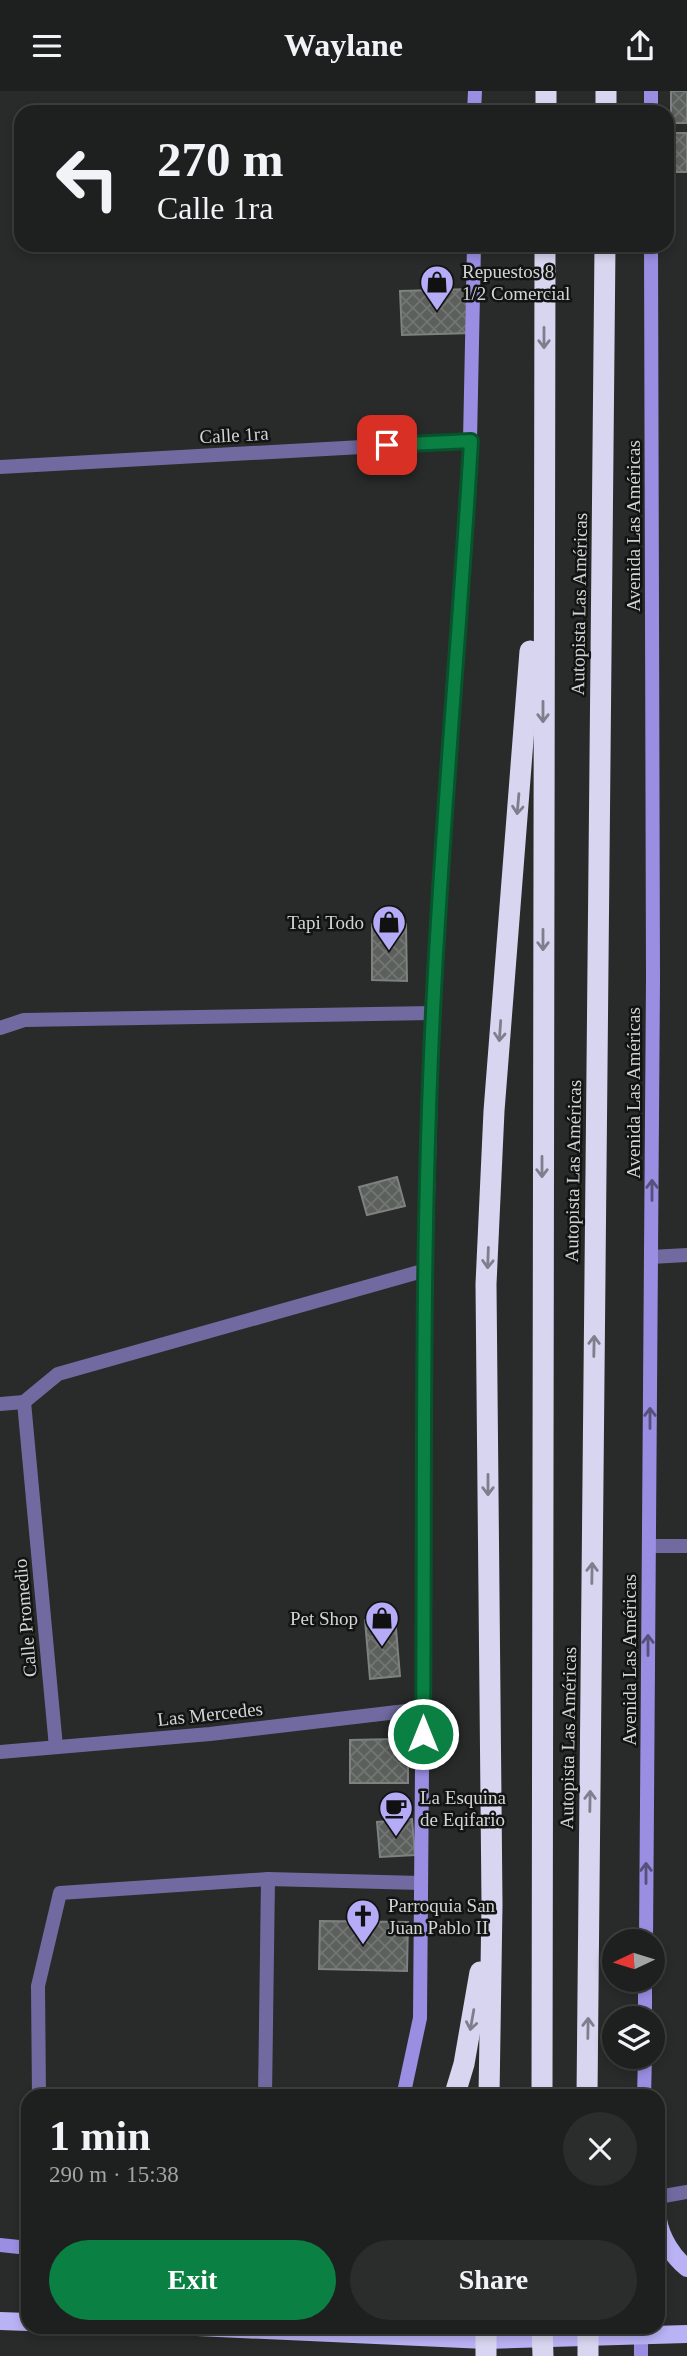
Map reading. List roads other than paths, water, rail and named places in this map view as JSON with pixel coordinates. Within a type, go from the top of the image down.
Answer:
[{"type":"highway","name":"Autopista Las Américas","points":[[542,2089],[545,252]]},
{"type":"highway","name":"Autopista Las Américas","points":[[587,2089],[605,252]]},
{"type":"highway","points":[[489,2089],[492,1905],[486,1284],[494,1111],[543,492]]},
{"type":"highway","points":[[456,2089],[464,2064],[492,1905]]},
{"type":"highway","points":[[542,2334],[543,2356]]},
{"type":"highway","points":[[588,2334],[588,2356]]},
{"type":"main road","points":[[665,2240],[687,2268]]},
{"type":"main road","points":[[0,2321],[21,2322]]},
{"type":"main road","points":[[665,2333],[687,2334]]},
{"type":"main road","points":[[342,2334],[486,2341],[607,2334]]},
{"type":"street","points":[[405,2089],[420,2018],[426,1270],[433,1013],[471,441],[474,252]]},
{"type":"street","name":"Avenida Las Américas","points":[[646,1929],[653,979],[651,252]]},
{"type":"street","name":"Calle 1ra","points":[[0,467],[471,441]]},
{"type":"street","points":[[0,1028],[24,1020],[433,1013]]},
{"type":"street","points":[[651,1257],[687,1255]]},
{"type":"street","points":[[0,1404],[24,1402],[58,1374],[426,1270]]},
{"type":"street","name":"Calle Promedio","points":[[24,1402],[56,1747]]},
{"type":"street","points":[[649,1546],[687,1546]]},
{"type":"street","name":"Las Mercedes","points":[[0,1752],[210,1734],[423,1709]]},
{"type":"street","points":[[39,2089],[38,1986],[60,1893],[268,1879],[421,1883]]},
{"type":"street","points":[[265,2089],[268,1879]]},
{"type":"street","points":[[644,2089],[645,2069]]},
{"type":"street","points":[[665,2196],[687,2192]]},
{"type":"street","points":[[0,2245],[21,2247]]},
{"type":"street","points":[[641,2334],[641,2356]]},
{"type":"place","name":"Repuestos 8 1/2 Comercial","points":[[437,312]]},
{"type":"place","name":"Tapi Todo","points":[[389,952]]},
{"type":"place","name":"Pet Shop","points":[[382,1648]]},
{"type":"place","name":"La Esquina de Eqifario","points":[[396,1838]]},
{"type":"place","name":"Parroquia San Juan Pablo II","points":[[363,1946]]}]
